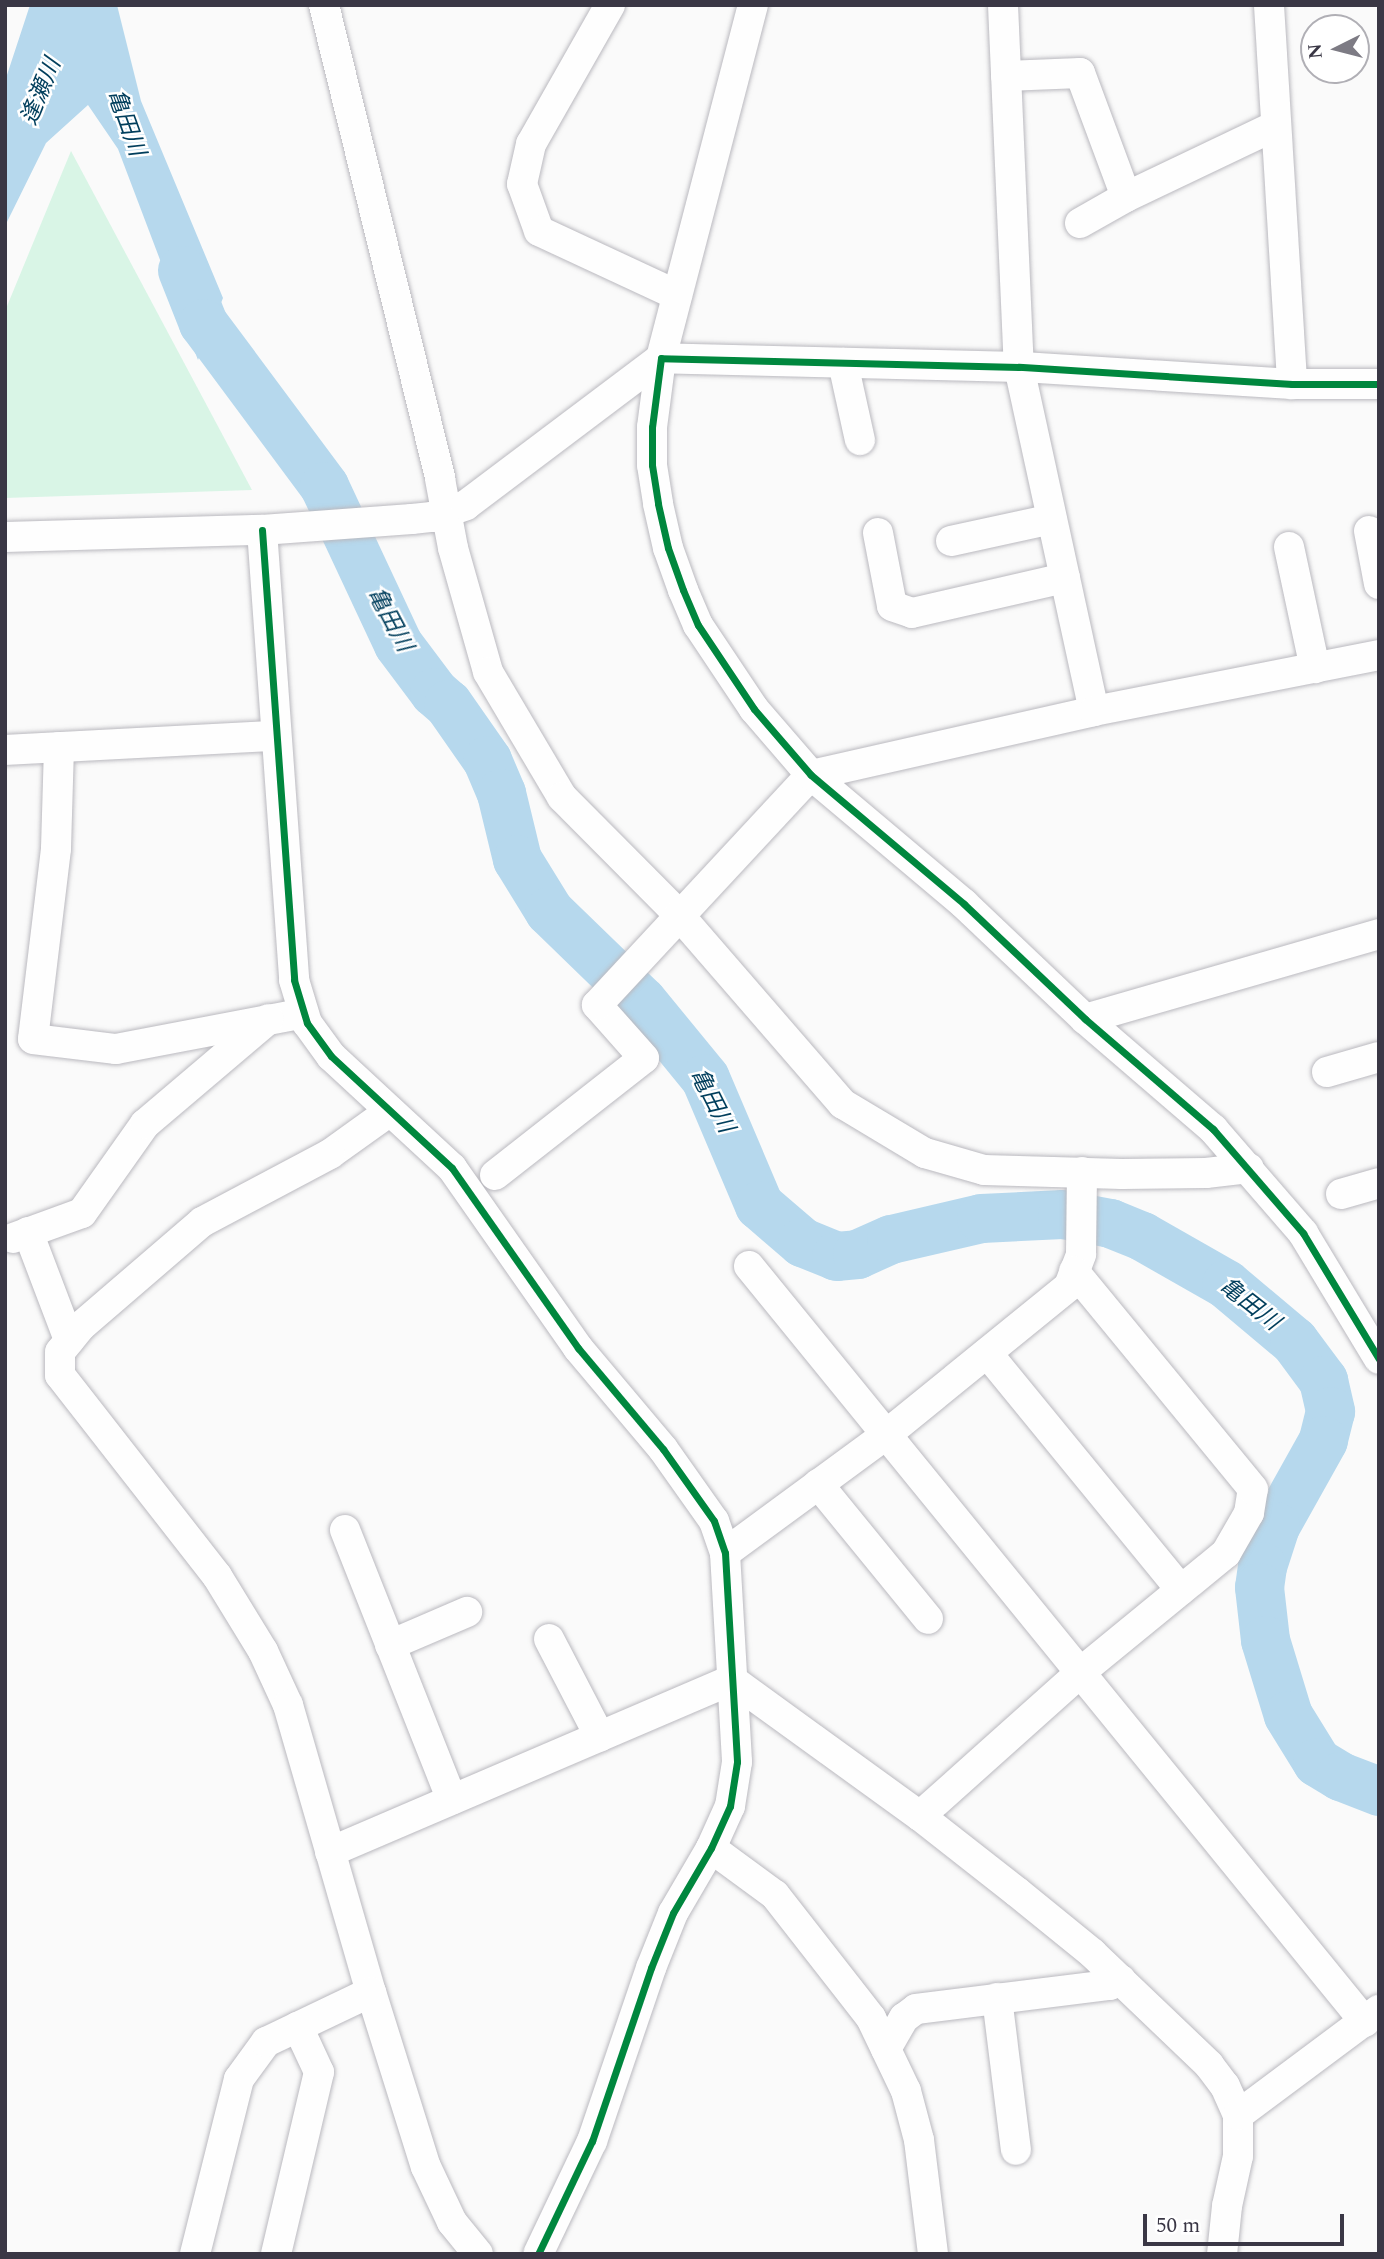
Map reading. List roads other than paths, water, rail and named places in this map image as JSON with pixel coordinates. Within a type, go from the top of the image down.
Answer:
[{"type":"street","points":[[324,5],[446,513],[488,672],[562,797],[679,915],[843,1104],[925,1153],[984,1170],[1206,1173],[1249,1168]]},
{"type":"street","points":[[610,5],[531,145],[522,184],[539,232],[677,295]]},
{"type":"street","points":[[753,5],[660,358],[653,413],[652,466],[668,548],[698,625],[726,671],[754,709],[811,775],[964,904],[1086,1019],[1213,1129],[1303,1233],[1379,1359]]},
{"type":"street","points":[[1003,5],[1019,368],[1094,711]]},
{"type":"street","points":[[1269,5],[1292,384]]},
{"type":"street","points":[[1006,76],[1080,73],[1126,197]]},
{"type":"street","points":[[1080,223],[1126,197],[1275,126]]},
{"type":"street","points":[[5,537],[262,530],[412,519],[446,513],[466,506],[660,358],[1019,368],[1292,384],[1379,384]]},
{"type":"street","points":[[843,363],[860,440]]},
{"type":"street","points":[[951,541],[1052,519]]},
{"type":"street","points":[[262,530],[275,736],[295,980],[307,1023],[331,1056],[452,1168],[578,1348],[663,1450],[715,1521],[724,1553],[737,1762],[730,1806],[711,1848],[673,1913],[651,1968],[592,2141],[538,2254]]},
{"type":"street","points":[[1369,531],[1379,584]]},
{"type":"street","points":[[878,533],[892,606],[912,613],[1065,578]]},
{"type":"street","points":[[1289,547],[1315,668]]},
{"type":"street","points":[[495,1175],[644,1058],[597,1005],[811,775],[1094,711],[1379,655]]},
{"type":"street","points":[[5,750],[275,736]]},
{"type":"street","points":[[59,747],[56,849],[33,1038],[116,1049],[304,1013]]},
{"type":"street","points":[[1086,1019],[1379,934]]},
{"type":"street","points":[[69,1340],[21,1235],[82,1213],[145,1124],[269,1019]]},
{"type":"street","points":[[1328,1072],[1379,1057]]},
{"type":"street","points":[[390,1111],[330,1154],[202,1222],[81,1326],[60,1352],[60,1375],[217,1576],[263,1651],[288,1705],[371,1992],[426,2167],[452,2222],[478,2254]]},
{"type":"street","points":[[724,1553],[887,1434],[1069,1286],[1077,1263],[1082,1172]]},
{"type":"street","points":[[1341,1194],[1379,1183]]},
{"type":"street","points":[[920,1816],[1082,1671],[1226,1553],[1249,1513],[1253,1489],[1077,1263]]},
{"type":"street","points":[[749,1266],[1082,1671],[1372,2016],[1238,2115]]},
{"type":"street","points":[[987,1353],[1181,1590]]},
{"type":"street","points":[[818,1484],[928,1619]]},
{"type":"street","points":[[345,1530],[452,1800]]},
{"type":"street","points":[[390,1645],[467,1612]]},
{"type":"street","points":[[549,1639],[600,1737]]},
{"type":"street","points":[[330,1852],[733,1680]]},
{"type":"street","points":[[733,1680],[920,1816],[1028,1900],[1121,1980],[1209,2065],[1226,2086],[1238,2115],[1238,2156],[1227,2206],[1222,2254]]},
{"type":"street","points":[[711,1848],[775,1895],[871,2018],[906,2091],[919,2140],[933,2254]]},
{"type":"street","points":[[886,2049],[904,2018],[916,2009],[1110,1985],[1121,1980]]},
{"type":"street","points":[[195,2254],[239,2079],[266,2042],[371,1992]]},
{"type":"street","points":[[997,1998],[1017,2150]]},
{"type":"street","points":[[276,2254],[319,2072],[298,2027]]},
{"type":"water","name":"逢瀬川","points":[[30,5],[117,5],[141,101],[223,298],[198,360],[118,149],[88,105],[46,143],[5,226],[5,81]]},
{"type":"waterway","name":"亀田川","points":[[182,270],[203,323],[324,486],[398,644],[434,692],[448,704],[487,760],[501,793],[517,859],[549,911],[642,1001],[705,1078],[759,1205],[802,1242],[836,1256],[857,1254],[891,1239],[981,1218],[1062,1214],[1110,1223],[1142,1236],[1226,1284],[1294,1341],[1323,1380],[1330,1411],[1323,1440],[1275,1526],[1262,1566],[1259,1587],[1265,1640],[1288,1715],[1317,1762],[1340,1776],[1379,1791]]}]
